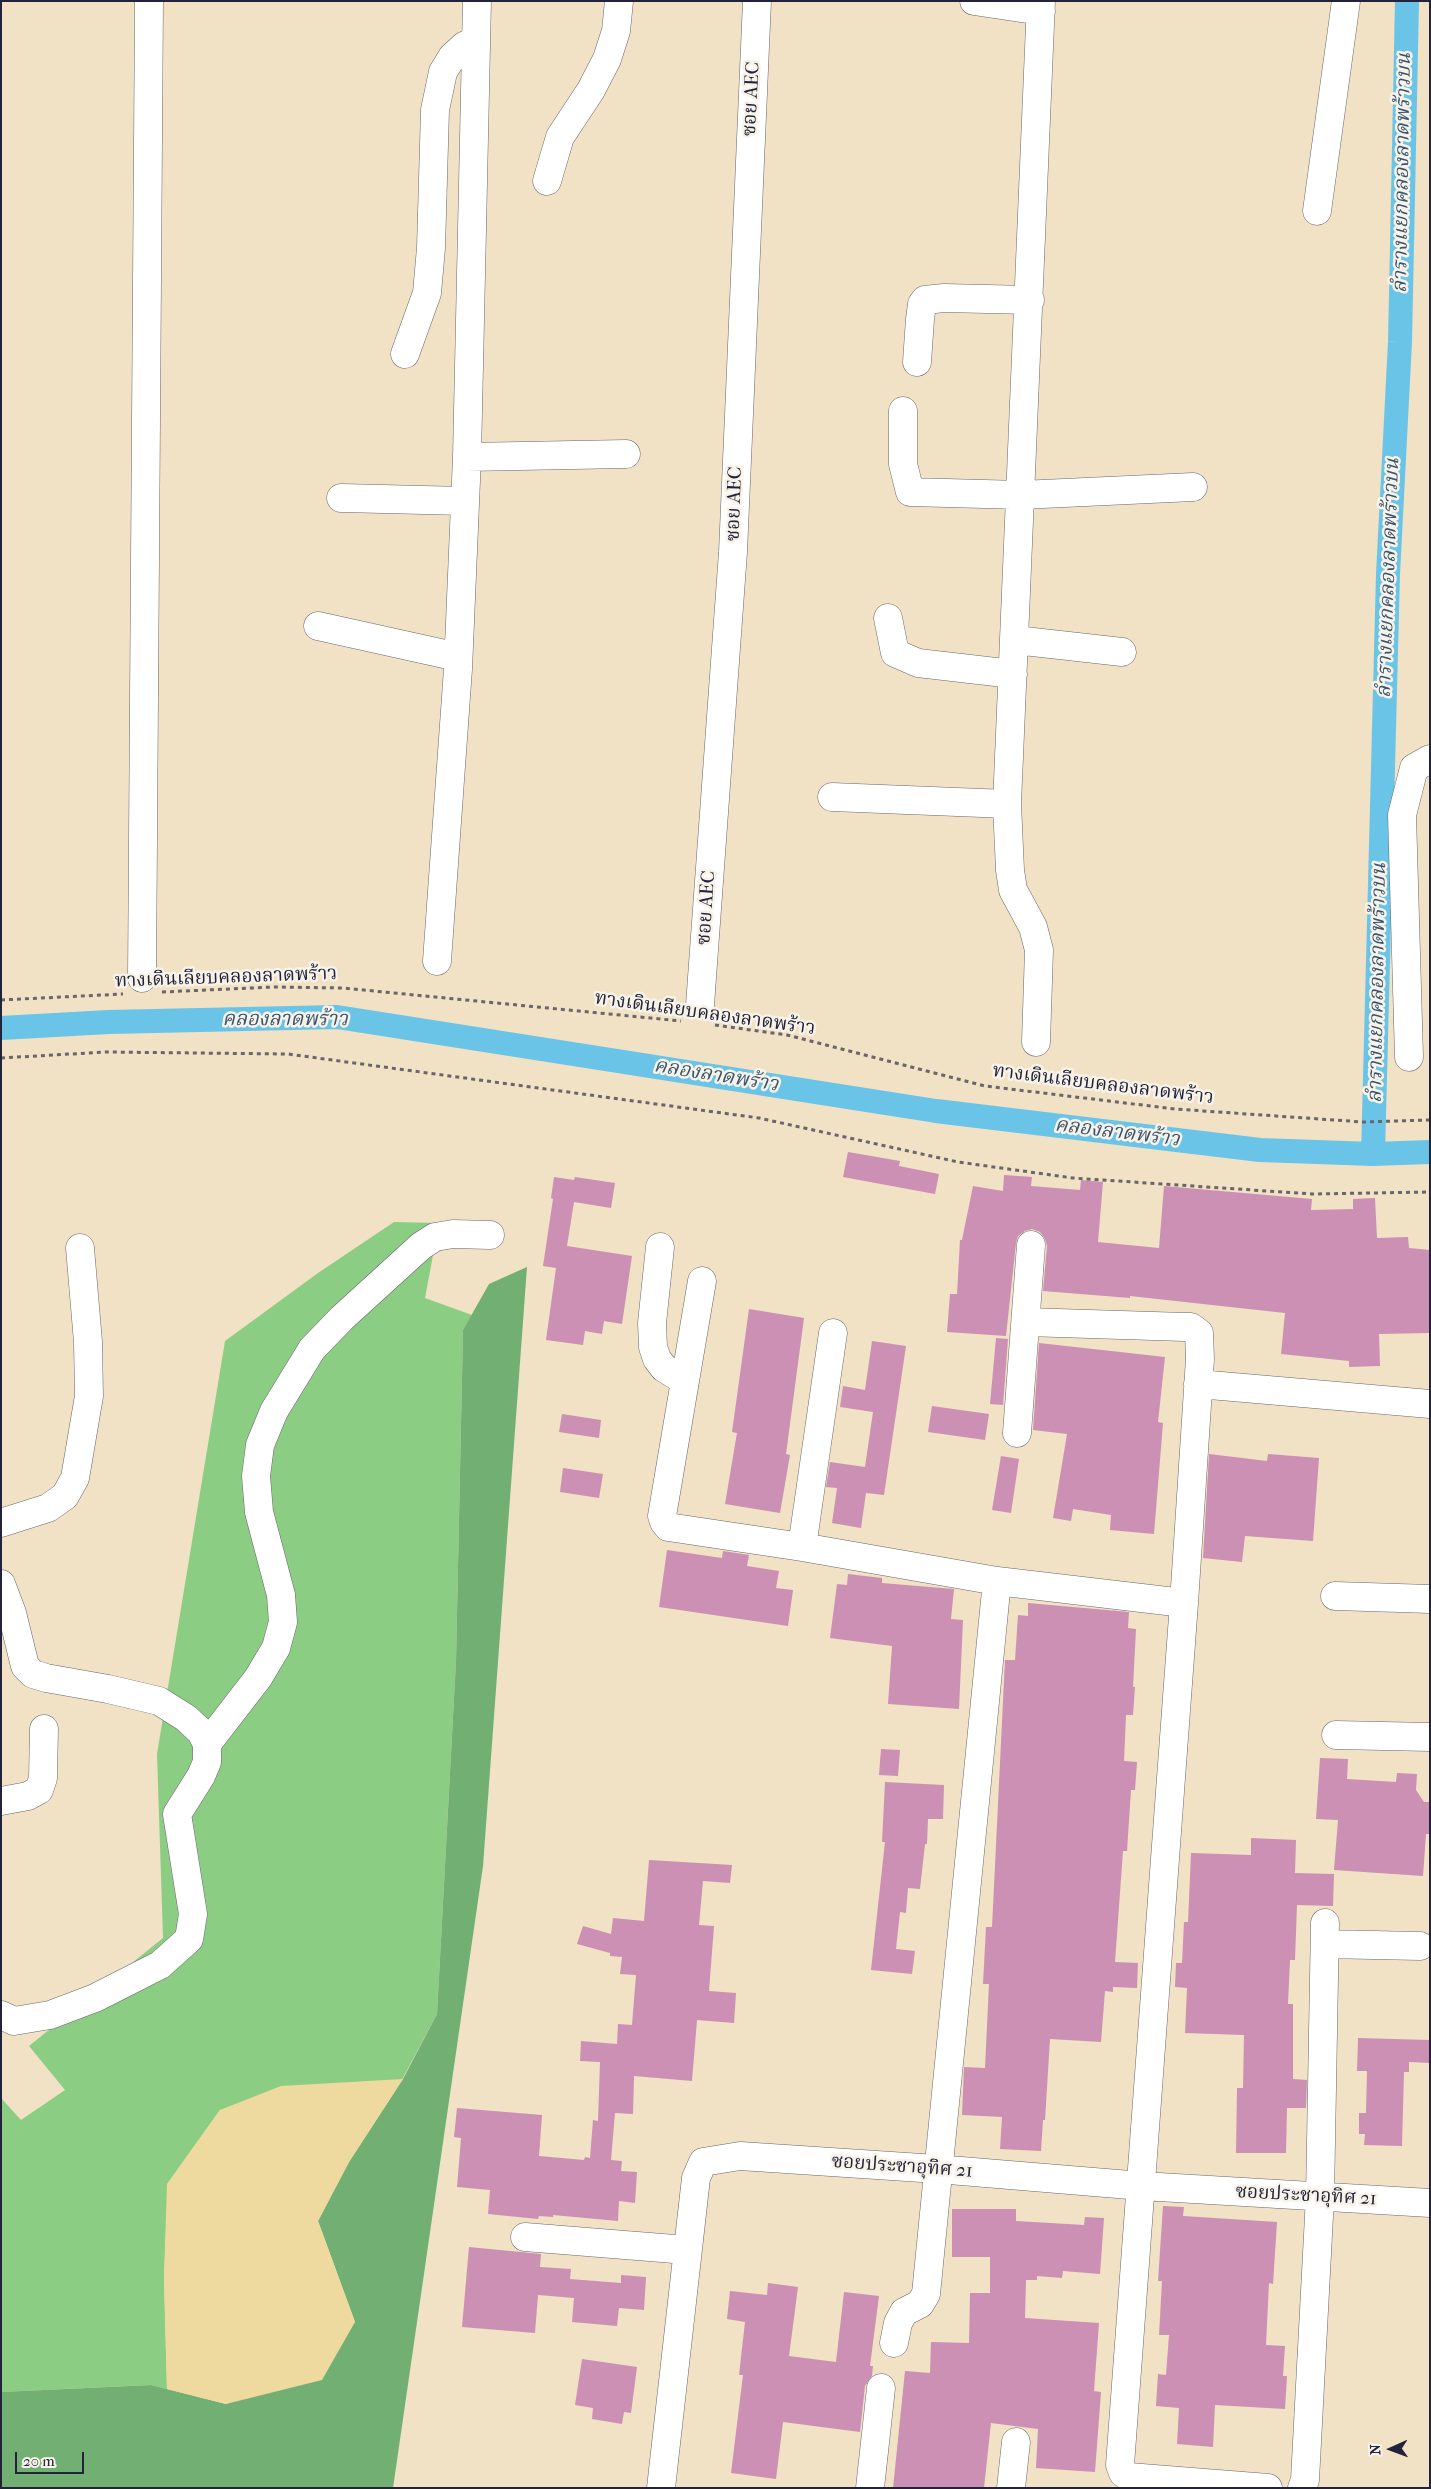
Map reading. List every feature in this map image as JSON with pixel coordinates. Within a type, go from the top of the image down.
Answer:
[{"type":"street","points":[[142,988],[149,1]]},
{"type":"street","points":[[437,961],[458,657],[467,457],[477,1]]},
{"type":"street","points":[[547,181],[560,137],[591,90],[607,59],[616,31],[619,1]]},
{"type":"street","name":"ซอย AEC","points":[[699,1017],[733,552],[757,1]]},
{"type":"street","points":[[974,1],[1041,6],[1030,300],[1007,804],[1010,870],[1013,890],[1033,927],[1039,950],[1036,1042]]},
{"type":"street","points":[[1317,211],[1346,1]]},
{"type":"street","points":[[405,354],[427,294],[431,248],[435,110],[443,72],[452,57],[464,46],[476,40]]},
{"type":"street","points":[[917,362],[920,319],[922,304],[925,300],[944,298],[1030,300]]},
{"type":"street","points":[[903,411],[903,464],[910,492],[1021,495],[1193,487]]},
{"type":"street","points":[[467,457],[626,454]]},
{"type":"street","points":[[341,498],[465,501]]},
{"type":"street","points":[[888,618],[895,653],[910,660],[918,663],[1013,674]]},
{"type":"street","points":[[318,626],[458,657]]},
{"type":"street","points":[[1014,640],[1122,652]]},
{"type":"street","points":[[1409,1056],[1402,815],[1414,768],[1430,760]]},
{"type":"street","points":[[832,797],[1007,804]]},
{"type":"street","points":[[207,1744],[258,1678],[276,1648],[283,1622],[281,1595],[259,1512],[256,1476],[260,1445],[274,1411],[312,1349],[342,1318],[421,1246],[435,1237],[453,1234],[490,1235]]},
{"type":"street","points":[[1017,1433],[1031,1245]]},
{"type":"street","points":[[660,1247],[652,1323],[653,1347],[664,1368],[685,1381]]},
{"type":"street","points":[[1,1523],[48,1508],[65,1496],[76,1478],[89,1396],[88,1342],[80,1248]]},
{"type":"street","points":[[702,1281],[662,1516],[668,1527],[676,1530],[802,1547],[997,1580],[1184,1602]]},
{"type":"street","points":[[1026,1322],[1191,1327],[1199,1334],[1201,1341],[1142,2186],[1120,2465],[1123,2473],[1129,2477],[1268,2488]]},
{"type":"street","points":[[802,1547],[833,1333]]},
{"type":"street","points":[[1198,1384],[1430,1404]]},
{"type":"street","points":[[894,2343],[898,2323],[904,2312],[920,2304],[926,2294],[997,1580]]},
{"type":"street","points":[[1,1584],[12,1613],[25,1666],[33,1674],[46,1678],[108,1688],[159,1701],[186,1718],[201,1732],[207,1744],[207,1762],[177,1814],[193,1914],[189,1939],[160,1965],[95,1998],[50,2015],[14,2021],[1,2015]]},
{"type":"street","points":[[1336,1596],[1430,1599]]},
{"type":"street","points":[[1,1801],[28,1796],[39,1790],[43,1778],[44,1729]]},
{"type":"street","points":[[1336,1735],[1430,1737]]},
{"type":"street","points":[[1302,2488],[1305,2480],[1320,2197],[1325,1934],[1420,1946]]},
{"type":"street","name":"ซอยประชาอุทิศ 21","points":[[661,2488],[696,2178],[703,2162],[740,2156],[937,2169],[1142,2186],[1430,2203]]},
{"type":"street","points":[[525,2237],[687,2250]]},
{"type":"street","points":[[870,2488],[881,2388]]},
{"type":"street","points":[[1011,2488],[1016,2442]]},
{"type":"path","name":"ทางเดินเลียบคลองลาดพร้าว","points":[[1,1000],[142,988],[343,988],[639,1015],[699,1017],[786,1035],[985,1086],[1175,1109],[1363,1122],[1430,1120]]},
{"type":"path","points":[[1,1058],[106,1052],[288,1054],[759,1118],[958,1162],[1073,1178],[1302,1193],[1430,1192]]},
{"type":"green space","points":[[394,1222],[439,1223],[425,1298],[472,1315],[463,1330],[456,1661],[437,2014],[398,2087],[220,2110],[168,2183],[164,2278],[167,2389],[151,2385],[1,2392],[1,2098],[21,2120],[65,2090],[29,2046],[163,1938],[157,1754],[225,1341],[318,1273]]},
{"type":"green space","points":[[527,1267],[483,1866],[393,2488],[1,2488],[1,2392],[151,2385],[226,2404],[355,2322],[318,2221],[349,2162],[403,2079],[437,2014],[456,1661],[463,1330],[489,1284]]},
{"type":"sand","points":[[403,2079],[349,2162],[318,2221],[355,2322],[322,2380],[226,2404],[167,2389],[164,2278],[167,2184],[220,2110],[281,2086]]},
{"type":"building","points":[[848,1152],[900,1161],[899,1166],[939,1174],[935,1194],[843,1177]]},
{"type":"building","points":[[1004,1175],[1032,1177],[1031,1186],[1080,1190],[1081,1180],[1103,1182],[1098,1242],[1159,1248],[1164,1186],[1312,1199],[1311,1210],[1353,1209],[1353,1199],[1375,1198],[1377,1238],[1408,1237],[1409,1248],[1430,1250],[1430,1333],[1379,1334],[1380,1366],[1349,1367],[1349,1361],[1281,1354],[1285,1313],[1130,1296],[1130,1298],[1043,1291],[1047,1246],[1040,1232],[1032,1229],[1018,1236],[1016,1243],[1006,1336],[947,1332],[950,1294],[957,1294],[960,1240],[962,1240],[973,1186],[1003,1191]]},
{"type":"building","points":[[554,1177],[574,1180],[575,1177],[615,1183],[611,1208],[574,1202],[567,1246],[632,1256],[622,1324],[604,1321],[602,1334],[585,1331],[583,1345],[546,1340],[556,1268],[543,1266],[553,1199],[551,1198]]},
{"type":"building","points":[[749,1309],[804,1318],[786,1454],[790,1455],[780,1513],[725,1504],[737,1433],[732,1432]]},
{"type":"building","points":[[996,1338],[1008,1339],[1003,1405],[990,1404]]},
{"type":"building","points":[[872,1341],[906,1346],[884,1495],[866,1493],[861,1528],[832,1523],[837,1488],[826,1487],[830,1462],[865,1467],[873,1412],[840,1407],[843,1386],[865,1390]]},
{"type":"building","points":[[1039,1343],[1165,1357],[1158,1422],[1163,1423],[1154,1534],[1110,1530],[1111,1515],[1073,1509],[1071,1521],[1053,1518],[1067,1434],[1033,1430]]},
{"type":"building","points":[[932,1406],[989,1414],[985,1440],[928,1432]]},
{"type":"building","points":[[562,1414],[601,1420],[599,1438],[559,1432]]},
{"type":"building","points":[[1209,1454],[1267,1461],[1268,1454],[1319,1458],[1313,1541],[1245,1536],[1242,1562],[1203,1558]]},
{"type":"building","points":[[1001,1456],[1019,1459],[1011,1513],[992,1510]]},
{"type":"building","points":[[563,1468],[603,1474],[599,1498],[560,1492]]},
{"type":"building","points":[[667,1550],[722,1558],[723,1551],[749,1555],[747,1566],[779,1571],[776,1588],[793,1590],[788,1626],[659,1607]]},
{"type":"building","points":[[848,1574],[882,1578],[882,1583],[954,1589],[951,1619],[963,1620],[959,1709],[888,1704],[892,1646],[830,1638],[837,1584],[847,1585]]},
{"type":"building","points":[[1028,1603],[1129,1612],[1128,1628],[1136,1629],[1133,1715],[1126,1715],[1124,1761],[1137,1762],[1135,1790],[1131,1790],[1127,1851],[1123,1851],[1115,1962],[1138,1963],[1137,1988],[1113,1987],[1113,1992],[1105,1991],[1101,2042],[1050,2039],[1045,2120],[1043,2120],[1041,2151],[1000,2149],[1002,2117],[962,2115],[964,2067],[985,2068],[989,1984],[983,1984],[986,1927],[992,1927],[1005,1660],[1015,1660],[1018,1615],[1028,1616]]},
{"type":"building","points":[[881,1749],[900,1750],[898,1776],[879,1775]]},
{"type":"building","points":[[1320,1758],[1348,1759],[1347,1779],[1396,1782],[1397,1773],[1417,1774],[1416,1790],[1424,1802],[1430,1802],[1430,1834],[1426,1834],[1423,1876],[1334,1870],[1338,1820],[1316,1819]]},
{"type":"building","points":[[885,1782],[944,1785],[943,1819],[928,1819],[927,1844],[925,1844],[920,1889],[908,1888],[906,1913],[900,1912],[896,1949],[915,1951],[912,1974],[871,1970],[885,1842],[882,1842]]},
{"type":"building","points":[[1251,1838],[1296,1840],[1295,1873],[1334,1874],[1333,1906],[1297,1905],[1295,1960],[1290,1960],[1288,2004],[1293,2004],[1293,2079],[1307,2080],[1306,2108],[1287,2108],[1286,2153],[1236,2153],[1237,2088],[1243,2088],[1244,2035],[1185,2033],[1187,1988],[1175,1987],[1176,1963],[1182,1963],[1184,1922],[1188,1922],[1191,1853],[1251,1855]]},
{"type":"building","points":[[649,1860],[732,1865],[730,1883],[703,1881],[699,1925],[714,1926],[709,1991],[736,1993],[734,2023],[697,2020],[692,2081],[634,2076],[633,2114],[615,2113],[611,2160],[622,2161],[621,2171],[637,2172],[635,2203],[619,2201],[618,2221],[553,2215],[553,2217],[539,2216],[538,2219],[488,2214],[490,2190],[457,2187],[461,2138],[454,2137],[457,2108],[542,2115],[539,2156],[584,2160],[585,2157],[590,2158],[593,2120],[598,2121],[600,2062],[580,2061],[581,2041],[617,2044],[618,2024],[632,2025],[636,1975],[620,1974],[622,1957],[610,1956],[610,1953],[577,1944],[583,1926],[611,1934],[613,1918],[644,1921]]},
{"type":"building","points":[[1358,2038],[1430,2040],[1430,2063],[1409,2062],[1409,2072],[1404,2072],[1402,2146],[1364,2145],[1365,2134],[1359,2134],[1359,2113],[1366,2113],[1367,2071],[1357,2071]]},
{"type":"building","points":[[1163,2206],[1184,2207],[1183,2216],[1277,2222],[1273,2284],[1269,2283],[1266,2345],[1285,2346],[1283,2376],[1287,2376],[1285,2409],[1215,2405],[1213,2447],[1177,2444],[1179,2408],[1156,2406],[1158,2374],[1166,2375],[1169,2335],[1159,2335],[1162,2281],[1158,2281]]},
{"type":"building","points":[[952,2209],[1016,2209],[1016,2221],[1084,2225],[1085,2217],[1104,2218],[1100,2274],[1063,2271],[1062,2278],[1037,2276],[1037,2280],[1026,2280],[1025,2318],[1099,2323],[1094,2391],[1101,2392],[1095,2472],[1036,2468],[1038,2429],[991,2423],[984,2488],[893,2488],[905,2371],[930,2373],[931,2342],[969,2343],[970,2293],[990,2293],[990,2257],[952,2257]]},
{"type":"building","points":[[469,2247],[541,2254],[540,2267],[571,2269],[570,2279],[621,2283],[621,2275],[646,2277],[644,2310],[619,2308],[617,2326],[572,2322],[574,2298],[538,2295],[535,2333],[462,2327]]},
{"type":"building","points":[[768,2283],[798,2287],[789,2356],[836,2362],[844,2292],[879,2296],[870,2366],[873,2366],[872,2376],[865,2386],[860,2432],[783,2422],[776,2479],[731,2473],[743,2375],[739,2375],[745,2322],[727,2319],[730,2291],[767,2295]]},
{"type":"building","points":[[582,2359],[637,2367],[631,2413],[624,2412],[622,2424],[592,2419],[593,2408],[575,2405]]},
{"type":"waterway","name":"ลำรางแยกคลองลาดพร้าวบน","points":[[1373,1154],[1388,574],[1400,342],[1407,1]]},
{"type":"waterway","name":"คลองลาดพร้าว","points":[[1,1028],[109,1022],[337,1017],[936,1111],[1260,1150],[1373,1154],[1430,1152]]}]
